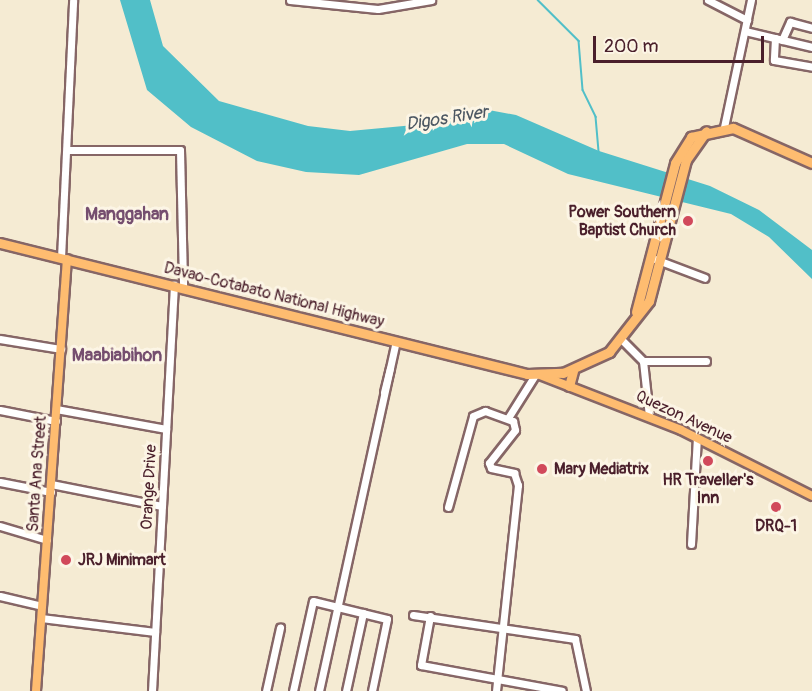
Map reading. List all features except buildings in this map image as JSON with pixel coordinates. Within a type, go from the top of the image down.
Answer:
[{"type":"highway","points":[[537,375],[573,371],[600,359],[621,339],[649,301],[664,261],[670,207],[685,144],[706,131],[724,127],[812,163]]},
{"type":"highway","points":[[627,331],[670,207]]},
{"type":"highway","name":"Davao-Cotabato National Highway","points":[[0,243],[537,375]]},
{"type":"highway","points":[[569,386],[573,371]]},
{"type":"main road","name":"Santa Ana Street","points":[[36,691],[61,349],[64,258]]},
{"type":"main road","name":"Quezon Avenue","points":[[537,375],[649,416],[812,496]]},
{"type":"street","points":[[64,258],[73,0]]},
{"type":"street","points":[[290,0],[378,9],[431,0]]},
{"type":"street","points":[[708,0],[747,20]]},
{"type":"street","points":[[724,127],[750,0]]},
{"type":"street","points":[[812,28],[790,22],[779,39],[774,60],[812,67]]},
{"type":"street","points":[[745,31],[812,47]]},
{"type":"street","name":"Orange Drive","points":[[67,150],[180,150],[178,286],[166,429],[152,691]]},
{"type":"street","points":[[653,258],[705,278]]},
{"type":"street","points":[[0,339],[61,349]]},
{"type":"street","points":[[621,339],[643,361],[649,416]]},
{"type":"street","points":[[319,691],[396,341]]},
{"type":"street","points":[[643,361],[706,361]]},
{"type":"street","points":[[508,418],[537,375]]},
{"type":"street","points":[[57,409],[166,429]]},
{"type":"street","points":[[0,410],[56,421]]},
{"type":"street","points":[[448,507],[473,416],[485,411],[508,418],[516,428],[489,463],[491,468],[514,473],[517,481],[496,691]]},
{"type":"street","points":[[691,544],[697,438]]},
{"type":"street","points":[[0,482],[162,506]]},
{"type":"street","points":[[0,526],[47,540]]},
{"type":"street","points":[[0,596],[42,606]]},
{"type":"street","points":[[292,691],[313,601],[387,619],[372,691]]},
{"type":"street","points":[[346,691],[363,613]]},
{"type":"street","points":[[413,615],[575,639],[586,691]]},
{"type":"street","points":[[430,616],[421,665],[497,683],[562,691]]},
{"type":"street","points":[[41,618],[155,632]]},
{"type":"street","points":[[266,691],[280,628]]},
{"type":"water","name":"Digos River","points":[[120,0],[150,0],[163,46],[219,101],[308,126],[350,131],[425,124],[478,108],[516,115],[599,151],[710,186],[759,210],[812,250],[812,279],[769,237],[731,214],[568,174],[504,144],[467,144],[359,175],[306,172],[257,161],[191,127],[147,90]]},
{"type":"waterway","points":[[538,0],[579,41],[583,90],[596,117],[599,153]]},
{"type":"place","name":"Power Southern Baptist Church","points":[[688,221]]},
{"type":"place","name":"HR Traveller's Inn","points":[[708,461]]},
{"type":"place","name":"Mary Mediatrix","points":[[542,469]]},
{"type":"place","name":"DRQ-1","points":[[776,507]]},
{"type":"place","name":"JRJ Minimart","points":[[66,560]]},
{"type":"district","name":"Manggahan","points":[[127,215]]},
{"type":"district","name":"Maabiabihon","points":[[117,356]]}]
